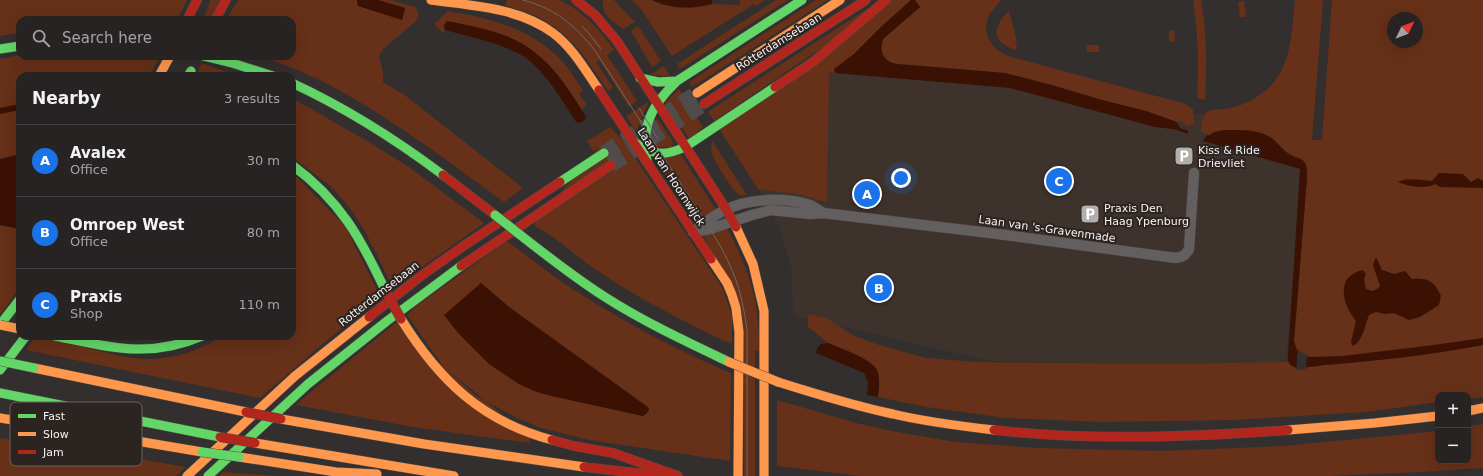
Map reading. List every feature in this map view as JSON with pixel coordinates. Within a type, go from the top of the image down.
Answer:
[{"type":"main road","points":[[189,16],[197,0]]},
{"type":"main road","points":[[217,16],[226,0]]},
{"type":"main road","name":"Laan van Hoornwijck","points":[[431,0],[520,16],[540,24],[565,44],[580,62],[635,143],[727,283],[736,308],[739,332],[738,476]]},
{"type":"main road","points":[[576,0],[590,10],[617,41],[726,209],[752,264],[764,311],[764,476]]},
{"type":"main road","points":[[590,10],[594,0]]},
{"type":"main road","points":[[647,162],[644,149],[645,129],[656,102],[677,81],[802,0]]},
{"type":"main road","name":"Rotterdamsebaan","points":[[697,92],[840,0]]},
{"type":"main road","name":"Rotterdamsebaan","points":[[704,104],[866,0]]},
{"type":"main road","points":[[635,143],[644,149],[666,156],[685,147],[813,62],[886,0]]},
{"type":"main road","points":[[0,49],[16,47]]},
{"type":"main road","points":[[161,72],[168,60]]},
{"type":"main road","points":[[190,72],[196,60]]},
{"type":"main road","points":[[219,60],[260,72]]},
{"type":"main road","points":[[640,78],[658,82],[677,81]]},
{"type":"main road","points":[[296,85],[336,105],[379,130],[424,161],[551,260],[591,288],[639,317],[679,338],[729,362],[778,382],[868,408],[933,422],[1000,430],[1083,436],[1218,434],[1312,430],[1435,416]]},
{"type":"main road","name":"Rotterdamsebaan","points":[[187,476],[295,376],[396,296],[462,247],[604,153]]},
{"type":"main road","points":[[208,476],[308,384],[393,316],[467,261],[611,165]]},
{"type":"main road","points":[[296,168],[314,181],[330,197],[346,217],[362,244],[410,336],[436,369],[464,397],[480,408],[516,427],[537,435],[573,446],[604,451],[678,476]]},
{"type":"main road","points":[[16,304],[0,325],[16,328]]},
{"type":"main road","points":[[0,370],[23,340]]},
{"type":"main road","points":[[74,340],[135,350],[167,348],[192,340]]},
{"type":"main road","points":[[0,361],[246,412],[458,450],[663,476]]},
{"type":"main road","points":[[0,393],[44,402]]},
{"type":"main road","points":[[1471,411],[1483,409]]},
{"type":"main road","points":[[0,418],[10,420]]},
{"type":"main road","points":[[142,421],[255,443],[454,476]]},
{"type":"main road","points":[[142,442],[336,472],[434,476]]},
{"type":"street","name":"Laan van 's-Gravenmade","points":[[693,232],[710,229],[771,210],[810,214],[823,213],[1181,258],[1189,249],[1194,173]]},
{"type":"street","name":"Laan van 's-Gravenmade","points":[[693,232],[710,218],[726,209],[754,201],[768,199],[787,200],[811,205],[823,213]]},
{"type":"shaded area","points":[[0,0],[187,0],[179,16],[16,16],[16,34],[0,36]]},
{"type":"shaded area","points":[[211,0],[220,0],[211,16],[204,16]]},
{"type":"shaded area","points":[[238,0],[357,0],[357,2],[402,20],[405,8],[378,0],[390,0],[415,7],[418,14],[416,21],[383,49],[380,55],[383,82],[406,96],[523,188],[504,202],[415,138],[368,107],[320,80],[272,60],[296,60],[296,16],[228,16]]},
{"type":"shaded area","points":[[357,0],[378,0],[405,8],[402,20],[358,6]]},
{"type":"shaded area","points":[[507,0],[559,0],[575,9],[597,28],[614,50],[607,55],[637,101],[629,107],[599,60],[596,62],[613,88],[608,91],[588,61],[566,36],[554,26],[540,18],[524,11],[505,6]]},
{"type":"shaded area","points":[[603,0],[614,0],[635,22],[623,29],[608,17],[604,10]]},
{"type":"shaded area","points":[[632,0],[652,0],[660,4],[679,8],[692,8],[712,4],[740,5],[740,0],[765,0],[756,6],[754,4],[672,56],[643,12]]},
{"type":"shaded area","points":[[652,0],[712,0],[712,4],[697,7],[674,7]]},
{"type":"shaded area","points":[[776,0],[788,0],[680,69],[677,64]]},
{"type":"shaded area","points":[[816,0],[828,0],[692,87],[689,82]]},
{"type":"shaded area","points":[[891,0],[911,0],[854,54],[834,69],[835,73],[829,72],[827,202],[797,194],[758,189],[720,130]]},
{"type":"shaded area","points":[[911,0],[915,0],[920,7],[883,39],[883,55],[892,63],[1005,73],[1146,111],[1177,122],[1181,130],[1155,127],[1010,88],[835,73],[834,69],[854,54]]},
{"type":"shaded area","points":[[915,0],[1001,0],[989,15],[986,28],[992,45],[1002,53],[1008,56],[1186,104],[1193,110],[1194,124],[1187,126],[1182,121],[1177,122],[1146,111],[1005,73],[890,63],[882,52],[883,39],[920,7]]},
{"type":"shaded area","points":[[1193,0],[1201,0],[1203,12],[1206,50],[1205,100],[1197,98],[1198,49]]},
{"type":"shaded area","points":[[1295,0],[1323,0],[1312,140],[1322,140],[1332,0],[1483,0],[1483,341],[1320,362],[1320,357],[1306,357],[1297,350],[1294,341],[1307,167],[1303,160],[1287,152],[1268,136],[1242,130],[1214,132],[1210,135],[1201,132],[1203,119],[1205,114],[1209,111],[1231,108],[1252,100],[1264,92],[1274,82],[1280,73],[1288,54]]},
{"type":"shaded area","points":[[1244,1],[1246,17],[1240,17],[1238,2]]},
{"type":"shaded area","points":[[876,3],[823,47],[714,121],[708,112],[709,111]]},
{"type":"shaded area","points":[[448,11],[494,21],[536,39],[560,59],[572,74],[583,91],[579,94],[586,104],[582,110],[558,75],[546,62],[444,25],[445,30],[443,33],[434,24]]},
{"type":"shaded area","points":[[1009,11],[1016,38],[1017,50],[1002,43],[997,34],[999,23]]},
{"type":"shaded area","points":[[447,21],[492,31],[514,39],[533,51],[556,73],[575,99],[586,117],[585,120],[580,123],[576,122],[548,80],[526,58],[498,45],[445,30],[444,25]]},
{"type":"shaded area","points":[[638,26],[661,61],[652,67],[631,31]]},
{"type":"shaded area","points":[[1174,30],[1175,41],[1169,42],[1169,31]]},
{"type":"shaded area","points":[[858,36],[1309,139],[1285,367],[990,361],[793,315],[792,271],[779,226],[729,138]]},
{"type":"shaded area","points":[[1087,45],[1099,45],[1099,52],[1087,52]]},
{"type":"shaded area","points":[[16,56],[16,60],[158,60],[151,72],[16,72],[16,155],[0,159],[0,59]]},
{"type":"shaded area","points":[[201,63],[227,72],[198,72]]},
{"type":"shaded area","points":[[664,66],[670,76],[650,75]]},
{"type":"shaded area","points":[[679,89],[703,127],[690,140],[665,102]]},
{"type":"shaded area","points":[[296,100],[409,167],[484,223],[393,288],[362,226],[337,193],[296,160]]},
{"type":"shaded area","points":[[647,103],[648,104],[639,123],[637,133],[626,116]]},
{"type":"shaded area","points":[[16,105],[16,111],[0,114],[0,108]]},
{"type":"shaded area","points":[[656,119],[658,119],[673,142],[672,147],[652,147],[653,127]]},
{"type":"shaded area","points":[[610,127],[625,143],[723,289],[732,316],[732,344],[675,316],[635,294],[585,262],[535,226],[535,223],[599,147],[593,151],[587,141]]},
{"type":"shaded area","points":[[1224,130],[1262,133],[1275,141],[1286,152],[1304,161],[1306,165],[1307,177],[1294,341],[1298,353],[1309,357],[1342,356],[1483,338],[1483,345],[1424,355],[1304,368],[1297,368],[1289,364],[1288,355],[1300,169],[1203,141],[1207,135]]},
{"type":"shaded area","points":[[712,142],[747,195],[742,196],[738,194],[731,186],[712,154]]},
{"type":"shaded area","points":[[16,155],[16,228],[0,225],[0,159]]},
{"type":"shaded area","points":[[681,155],[717,211],[699,222],[654,158]]},
{"type":"shaded area","points":[[1439,173],[1463,174],[1471,182],[1478,178],[1483,181],[1483,188],[1440,187],[1436,184],[1432,186],[1417,187],[1398,182],[1410,179],[1432,181]]},
{"type":"shaded area","points":[[296,176],[345,226],[381,298],[332,336],[260,398],[26,350],[33,340],[53,340],[120,356],[154,359],[184,354],[213,341],[296,340]]},
{"type":"shaded area","points":[[0,225],[16,228],[16,293],[0,314]]},
{"type":"shaded area","points":[[726,226],[747,273],[757,310],[759,351],[755,351],[755,476],[744,476],[744,336],[704,235],[711,234]]},
{"type":"shaded area","points":[[507,241],[548,272],[593,302],[670,345],[731,373],[730,461],[589,440],[541,428],[517,418],[475,395],[443,366],[407,315],[416,306]],"holes":[[[481,283],[509,307],[649,408],[648,412],[643,416],[537,392],[519,384],[489,364]]]},
{"type":"shaded area","points":[[1376,257],[1382,270],[1394,274],[1405,271],[1412,279],[1423,279],[1433,284],[1441,296],[1439,305],[1420,317],[1409,320],[1394,313],[1385,314],[1376,312],[1369,315],[1361,337],[1353,346],[1351,342],[1356,321],[1347,307],[1344,291],[1345,284],[1348,278],[1354,273],[1363,270],[1366,274],[1364,279],[1366,289],[1372,291],[1377,289],[1380,286],[1373,265]]},
{"type":"shaded area","points":[[481,283],[509,307],[649,408],[648,412],[643,416],[537,392],[519,384],[489,364],[458,333],[444,315]]},
{"type":"shaded area","points":[[808,314],[826,318],[853,335],[876,344],[926,358],[979,362],[1172,364],[1288,362],[1296,368],[1386,359],[1483,345],[1483,397],[1471,399],[1471,392],[1435,392],[1435,402],[1366,412],[1234,420],[1101,422],[1006,418],[926,407],[878,397],[879,382],[862,358],[828,343],[808,327]]},
{"type":"shaded area","points":[[397,322],[406,336],[530,437],[529,443],[413,427],[296,405]]},
{"type":"shaded area","points":[[828,343],[859,356],[875,367],[879,377],[878,397],[867,395],[868,382],[864,373],[816,353],[817,348],[821,344]]},
{"type":"shaded area","points":[[777,400],[860,424],[892,431],[955,442],[1038,448],[1162,451],[1283,446],[1435,431],[1435,464],[1471,464],[1471,426],[1483,424],[1483,468],[1421,472],[1331,476],[860,476],[777,466]]},
{"type":"shaded area","points":[[0,438],[10,439],[10,466],[142,466],[142,459],[186,467],[176,476],[0,476]]},
{"type":"shaded area","points":[[223,472],[278,476],[219,476]]},
{"type":"pier","points":[[1298,348],[1299,351],[1307,355],[1306,369],[1296,370]]},
{"type":"waterway","points":[[1178,129],[1187,132]]},
{"type":"tunnel","points":[[604,153],[697,93]]},
{"type":"tunnel","points":[[611,165],[704,104]]},
{"type":"tram line","points":[[523,0],[545,8],[564,19],[588,42],[596,52],[725,254],[739,289],[747,330],[747,476]]},
{"type":"tram line","points":[[582,26],[601,49]]},
{"type":"tram line","points":[[639,108],[658,139]]},
{"type":"traffic: fast","points":[[647,162],[647,127],[654,108],[668,90],[677,81],[802,0]]},
{"type":"traffic: fast","points":[[0,49],[16,47]]},
{"type":"traffic: fast","points":[[220,60],[260,72]]},
{"type":"traffic: fast","points":[[640,78],[658,82],[677,81]]},
{"type":"traffic: fast","points":[[296,85],[332,103],[370,125],[443,175]]},
{"type":"traffic: fast","points":[[635,143],[649,150],[660,153],[671,152],[685,147],[775,87]]},
{"type":"traffic: fast","points":[[560,182],[604,153]]},
{"type":"traffic: fast","points":[[296,168],[324,193],[348,222],[368,255],[386,292]]},
{"type":"traffic: fast","points":[[495,215],[519,234]]},
{"type":"traffic: fast","points":[[519,234],[572,275],[620,306],[666,331],[729,362]]},
{"type":"traffic: fast","points":[[208,476],[308,384],[387,321],[461,266]]},
{"type":"traffic: fast","points":[[0,325],[16,304]]},
{"type":"traffic: fast","points":[[0,370],[23,340]]},
{"type":"traffic: fast","points":[[74,340],[129,349],[164,347],[191,340]]},
{"type":"traffic: fast","points":[[0,361],[34,368]]},
{"type":"traffic: fast","points":[[0,393],[45,402]]},
{"type":"traffic: fast","points":[[142,421],[220,437]]},
{"type":"traffic: fast","points":[[202,452],[239,457]]},
{"type":"traffic: slow","points":[[431,0],[494,9],[510,13],[539,24],[567,45],[599,90]]},
{"type":"traffic: slow","points":[[697,93],[840,0]]},
{"type":"traffic: slow","points":[[161,72],[168,60]]},
{"type":"traffic: slow","points":[[736,227],[753,264],[764,311],[764,476]]},
{"type":"traffic: slow","points":[[711,259],[727,283],[732,295],[736,308],[739,332],[738,476]]},
{"type":"traffic: slow","points":[[187,476],[295,376],[369,317]]},
{"type":"traffic: slow","points":[[401,319],[415,341],[431,361],[464,395],[504,422],[527,432],[552,440]]},
{"type":"traffic: slow","points":[[0,325],[16,328]]},
{"type":"traffic: slow","points":[[729,362],[778,382]]},
{"type":"traffic: slow","points":[[34,368],[246,412]]},
{"type":"traffic: slow","points":[[778,382],[835,400],[878,411],[930,422],[994,430]]},
{"type":"traffic: slow","points":[[1471,410],[1483,408]]},
{"type":"traffic: slow","points":[[1288,430],[1435,416]]},
{"type":"traffic: slow","points":[[0,418],[10,420]]},
{"type":"traffic: slow","points":[[281,419],[424,444],[584,467]]},
{"type":"traffic: slow","points":[[142,442],[202,452]]},
{"type":"traffic: slow","points":[[255,443],[454,476]]},
{"type":"traffic: slow","points":[[239,457],[336,472],[377,474]]},
{"type":"traffic: jam","points":[[189,16],[197,0]]},
{"type":"traffic: jam","points":[[217,16],[226,0]]},
{"type":"traffic: jam","points":[[576,0],[595,15],[617,41],[726,209],[736,227]]},
{"type":"traffic: jam","points":[[704,104],[866,0]]},
{"type":"traffic: jam","points":[[775,87],[813,62],[886,0]]},
{"type":"traffic: jam","points":[[599,90],[711,259]]},
{"type":"traffic: jam","points":[[461,266],[611,165]]},
{"type":"traffic: jam","points":[[443,175],[495,215]]},
{"type":"traffic: jam","points":[[369,317],[421,276],[462,247],[560,182]]},
{"type":"traffic: jam","points":[[386,292],[401,319]]},
{"type":"traffic: jam","points":[[246,412],[281,419]]},
{"type":"traffic: jam","points":[[994,430],[1067,436],[1104,437],[1178,436],[1288,430]]},
{"type":"traffic: jam","points":[[220,437],[255,443]]},
{"type":"traffic: jam","points":[[552,440],[574,446],[613,453],[678,476]]},
{"type":"traffic: jam","points":[[584,467],[663,476]]},
{"type":"place","name":"Kiss & Ride Drievliet","points":[[1184,156]]},
{"type":"place","name":"Praxis","points":[[1059,181]]},
{"type":"place","name":"Avalex","points":[[867,194]]},
{"type":"place","name":"Praxis Den Haag Ypenburg","points":[[1090,214]]},
{"type":"place","name":"Omroep West","points":[[879,288]]}]
